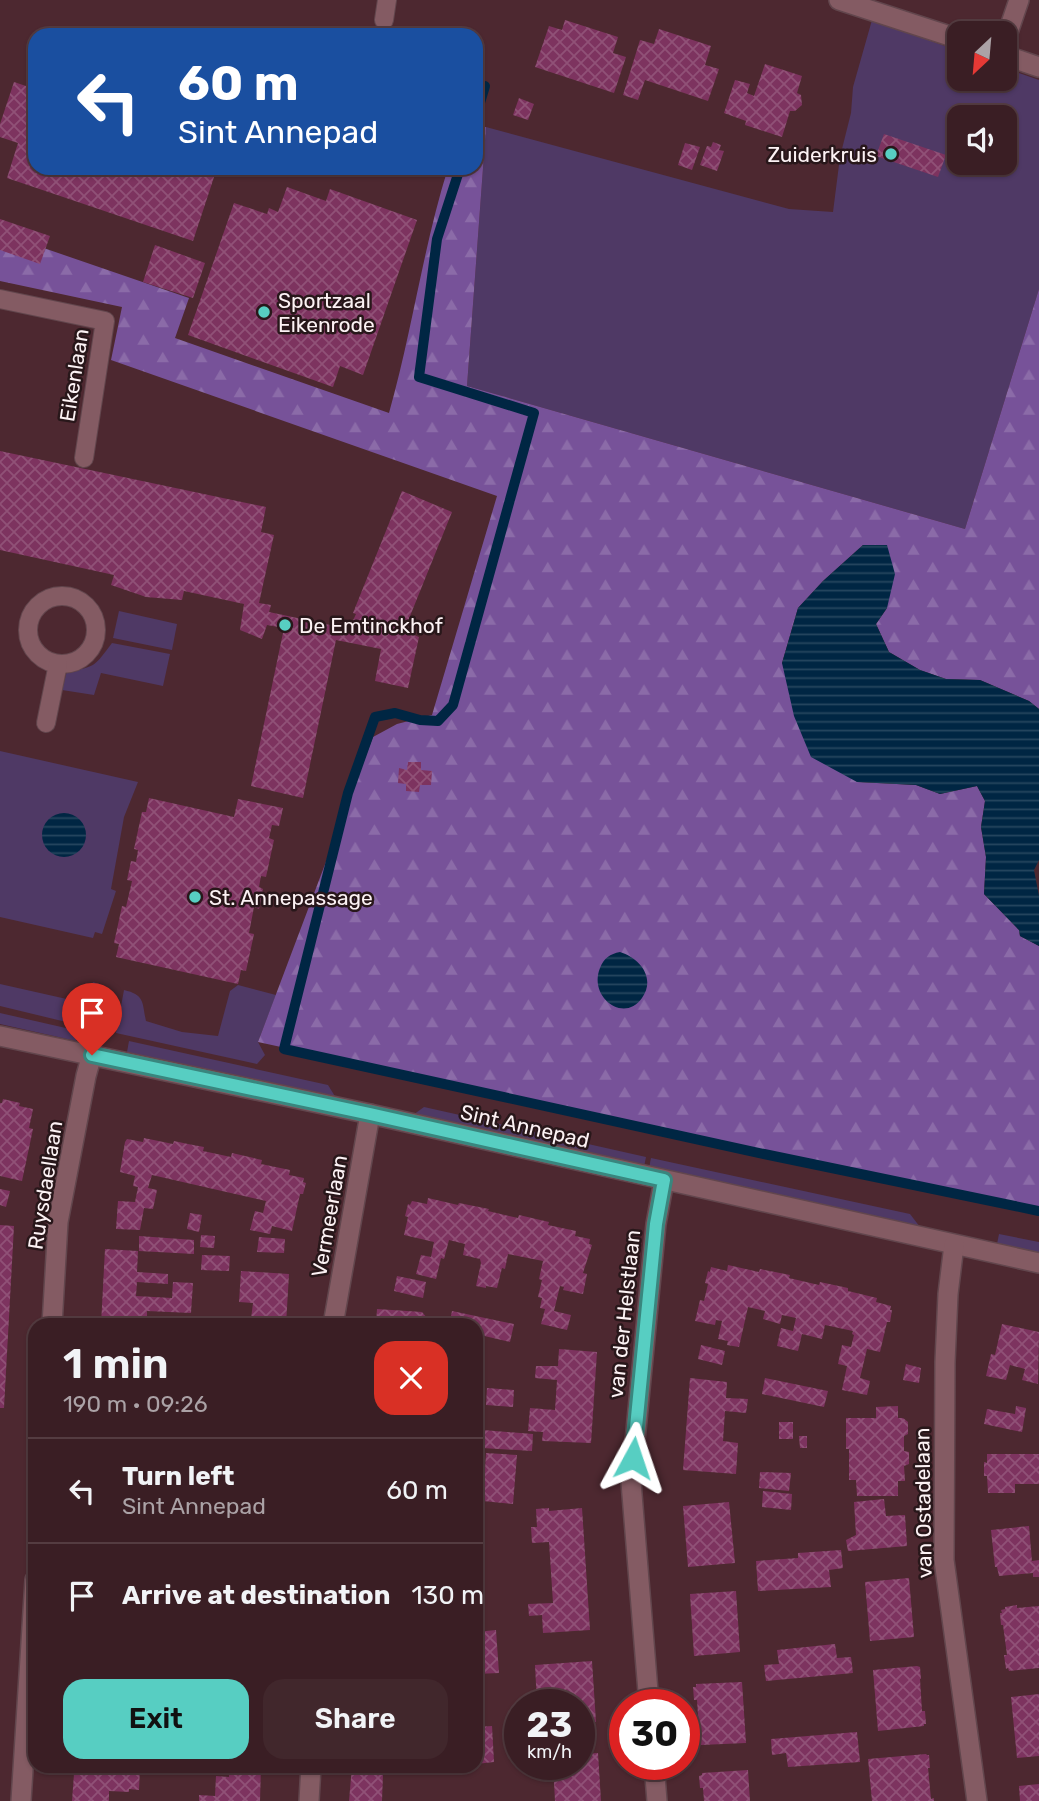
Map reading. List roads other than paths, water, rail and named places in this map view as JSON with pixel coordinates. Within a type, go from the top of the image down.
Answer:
[{"type":"street","points":[[839,0],[947,35]]},
{"type":"street","points":[[1012,21],[1019,0]]},
{"type":"street","points":[[1017,59],[1039,66]]},
{"type":"street","name":"Sint Annepad","points":[[0,1036],[370,1114],[1039,1263]]},
{"type":"street","name":"Ruysdaellaan","points":[[52,1318],[58,1222],[92,1055]]},
{"type":"street","name":"Vermeerlaan","points":[[334,1318],[370,1114]]},
{"type":"street","name":"van der Helstlaan","points":[[648,1689],[631,1482],[656,1224],[664,1180]]},
{"type":"street","name":"van Ostadelaan","points":[[954,1245],[944,1362],[944,1560],[977,1801]]},
{"type":"street","points":[[21,1801],[28,1690]]},
{"type":"street","points":[[309,1801],[311,1773]]},
{"type":"street","points":[[655,1780],[657,1801]]},
{"type":"lane","points":[[384,20],[387,0]]},
{"type":"lane","name":"Eikenlaan","points":[[0,299],[105,321],[84,458]]},
{"type":"lane","points":[[46,723],[58,664]]},
{"type":"water","points":[[863,545],[887,545],[895,574],[887,608],[876,624],[889,652],[920,670],[946,679],[980,680],[1029,701],[1039,709],[1039,860],[1034,870],[1039,896],[1039,946],[1020,936],[1019,930],[984,894],[986,857],[981,827],[985,801],[977,786],[940,794],[916,785],[857,782],[811,757],[794,716],[782,663],[798,608]]},
{"type":"water","points":[[64,813],[79,820],[86,835],[79,850],[64,857],[49,850],[42,835],[49,820]]},
{"type":"water","points":[[620,952],[639,964],[644,970],[647,983],[642,998],[635,1005],[626,1008],[610,1004],[599,989],[600,968],[605,959]]},
{"type":"waterway","points":[[483,93],[485,86]]},
{"type":"waterway","points":[[458,175],[437,239],[419,377],[534,413],[453,705],[438,721],[420,720],[395,713],[375,717],[348,793],[284,1049],[1039,1211]]},
{"type":"place","name":"Zuiderkruis","points":[[891,154]]},
{"type":"place","name":"Sportzaal Eikenrode","points":[[264,312]]},
{"type":"place","name":"De Emtinckhof","points":[[285,625]]},
{"type":"place","name":"St. Annepassage","points":[[195,897]]}]
